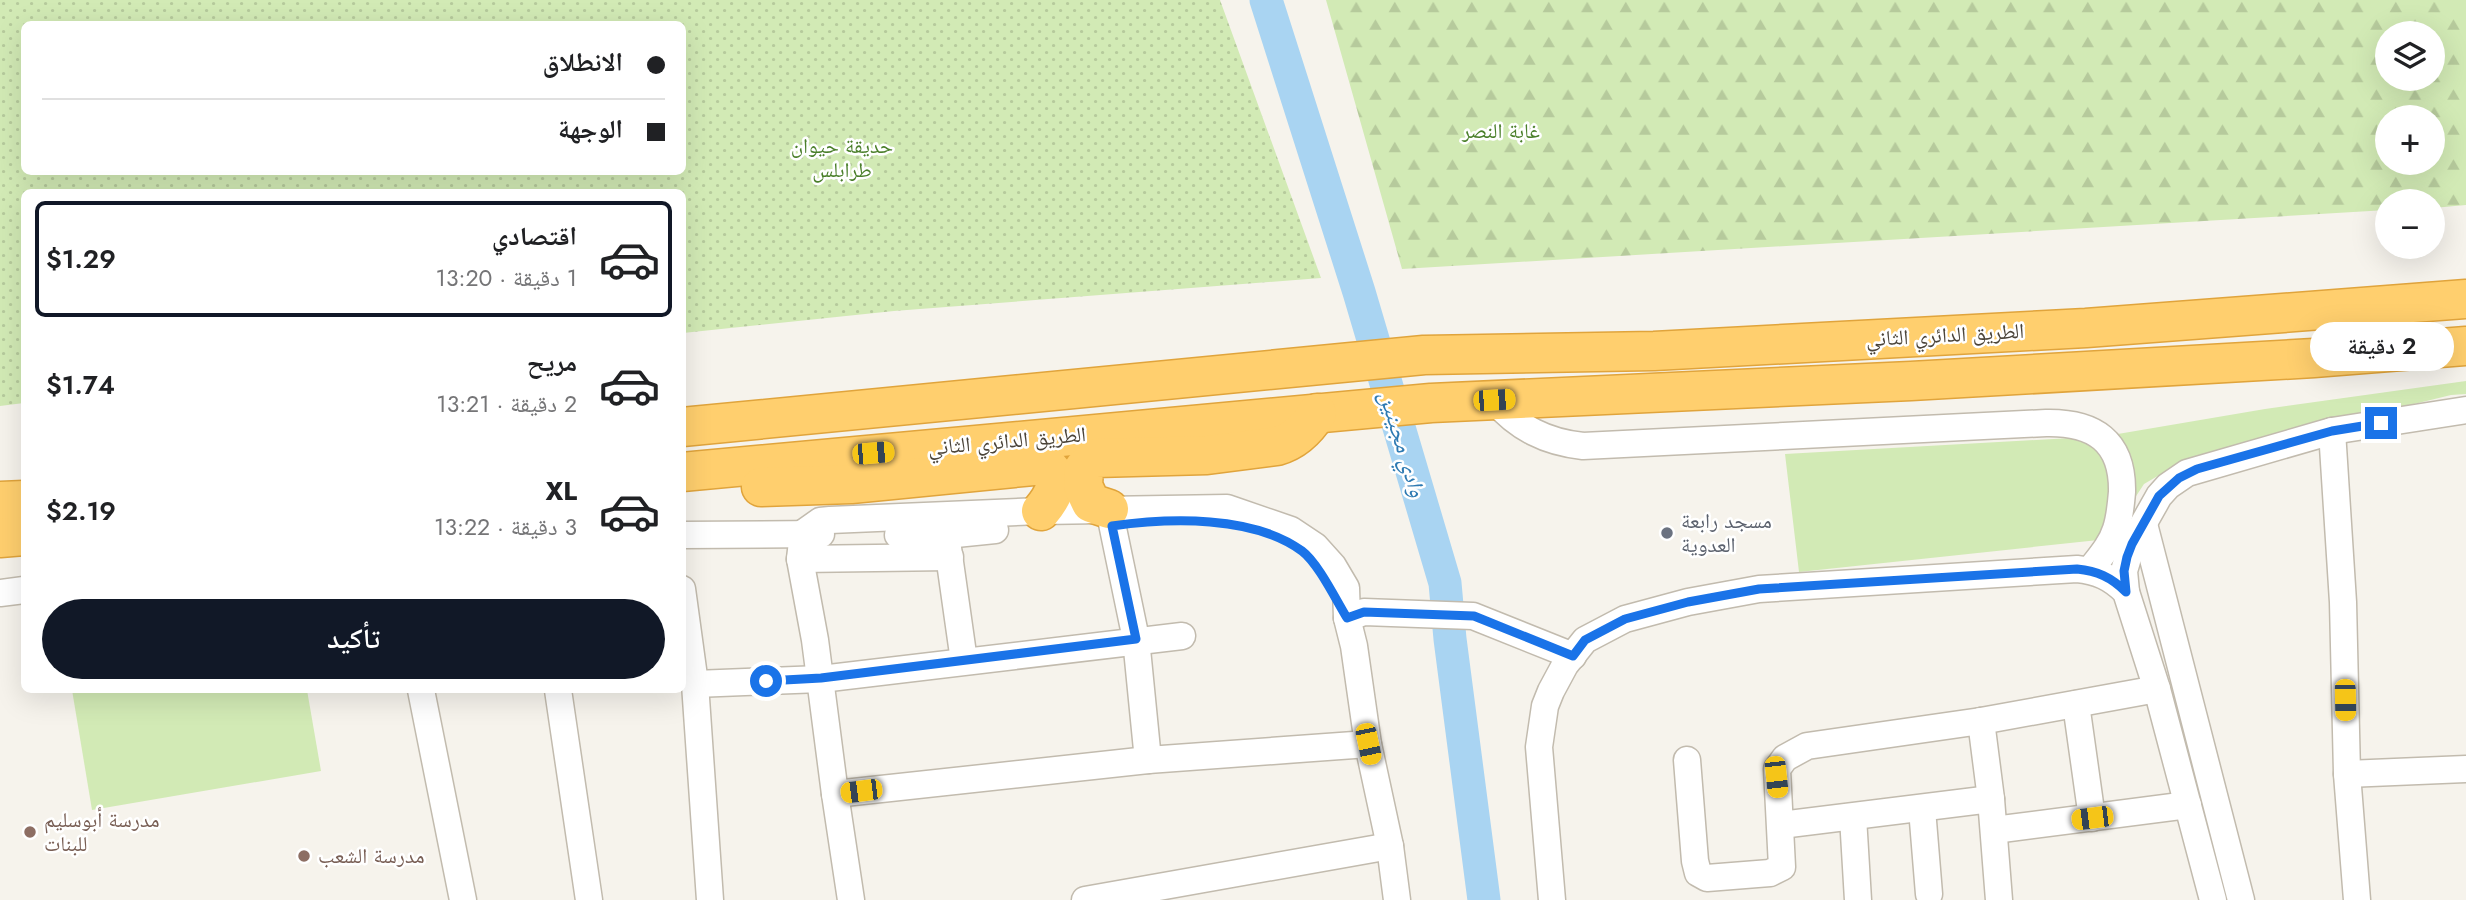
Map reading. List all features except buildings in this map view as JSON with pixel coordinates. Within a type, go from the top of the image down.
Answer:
[{"type":"highway","name":"الطريق الدائري الثاني","points":[[686,426],[1424,355],[1654,351],[2087,328],[2466,299]]},
{"type":"highway","name":"الطريق الدائري الثاني","points":[[686,472],[1431,403],[1911,381],[2314,358],[2466,346]]},
{"type":"highway","points":[[1110,518],[1091,503],[1083,486],[1084,468],[1096,458],[1207,455],[1277,446],[1288,443],[1324,413]]},
{"type":"highway","points":[[686,481],[779,488],[851,484],[1044,465],[1051,468],[1056,485],[1055,493],[1041,511]]},
{"type":"highway","points":[[0,501],[21,500]]},
{"type":"highway","points":[[0,538],[21,536]]},
{"type":"street","points":[[1494,400],[1504,412],[1528,430],[1554,441],[1583,446],[2045,415],[2087,427],[2097,433],[2112,448],[2121,468],[2121,500],[2116,528],[2110,542],[2090,570]]},
{"type":"street","points":[[2213,900],[2157,689],[2126,592],[2124,571],[2132,544],[2159,496],[2168,486],[2188,473],[2332,431],[2466,410]]},
{"type":"street","points":[[2332,431],[2343,602],[2347,775],[2357,900]]},
{"type":"street","points":[[800,559],[948,546],[1049,526],[1110,518],[1227,509],[1291,530],[1315,546],[1333,566],[1346,588],[1347,618],[1354,646],[1368,744],[1390,846],[1397,900]]},
{"type":"street","points":[[851,900],[821,678],[800,559],[803,533],[820,521],[830,520],[1041,511],[1110,518]]},
{"type":"street","points":[[1110,518],[1136,639],[1148,760]]},
{"type":"street","points":[[2144,524],[2241,900]]},
{"type":"street","points":[[686,535],[803,533],[948,546]]},
{"type":"street","points":[[948,546],[964,661]]},
{"type":"street","points":[[1552,900],[1539,747],[1545,706],[1565,666],[1585,640],[1625,619],[1688,602],[1759,589],[2090,570],[2116,582],[2126,592]]},
{"type":"street","points":[[0,593],[21,590]]},
{"type":"street","points":[[1347,618],[1364,612],[1474,616],[1573,656]]},
{"type":"street","points":[[695,684],[821,678],[1136,639],[1182,636]]},
{"type":"street","points":[[686,644],[695,684],[710,900]]},
{"type":"street","points":[[1687,760],[1695,861],[1702,876],[1707,878],[1777,871],[1782,867],[1777,769],[1785,758],[1807,746],[1981,721],[2157,689]]},
{"type":"street","points":[[422,693],[463,900]]},
{"type":"street","points":[[558,693],[589,900]]},
{"type":"street","points":[[2076,704],[2092,818]]},
{"type":"street","points":[[1981,721],[1991,799],[1999,900]]},
{"type":"street","points":[[835,794],[1148,760],[1368,744]]},
{"type":"street","points":[[2347,775],[2466,769]]},
{"type":"street","points":[[1781,825],[1991,799]]},
{"type":"street","points":[[1994,830],[2188,804]]},
{"type":"street","points":[[1922,809],[1929,894]]},
{"type":"street","points":[[1853,817],[1858,900]]},
{"type":"street","points":[[1085,900],[1390,846]]},
{"type":"green space","name":"حديقة حيوان طرابلس","points":[[0,0],[1220,0],[1321,278],[894,311],[686,333],[686,189],[21,189],[21,403],[0,406]]},
{"type":"green space","name":"غابة النصر","points":[[1326,0],[2466,0],[2466,205],[2445,207],[2445,189],[2375,189],[2375,211],[1402,269]]},
{"type":"green space","points":[[2466,381],[2466,394],[2451,395],[2185,460],[2144,484],[2108,539],[1799,572],[1785,454],[2106,436],[2265,409]]},
{"type":"green space","points":[[72,693],[308,693],[321,771],[92,810]]},
{"type":"waterway","name":"وادي مجينين","points":[[1266,0],[1359,292],[1445,583],[1484,900]]},
{"type":"place","name":"مسجد رابعة العدوية","points":[[1667,533]]},
{"type":"place","name":"مدرسة أبوسليم للبنات","points":[[30,832]]},
{"type":"place","name":"مدرسة الشعب","points":[[304,856]]},
{"type":"route","points":[[766,681],[821,678],[1136,639],[1112,526],[1149,521],[1207,522],[1243,527],[1276,537],[1304,552],[1347,618],[1364,612],[1474,616],[1573,656],[1585,640],[1625,619],[1688,602],[1759,589],[2077,569],[2103,574],[2126,592],[2124,571],[2132,544],[2159,496],[2179,478],[2197,469],[2332,431],[2381,423]]}]
